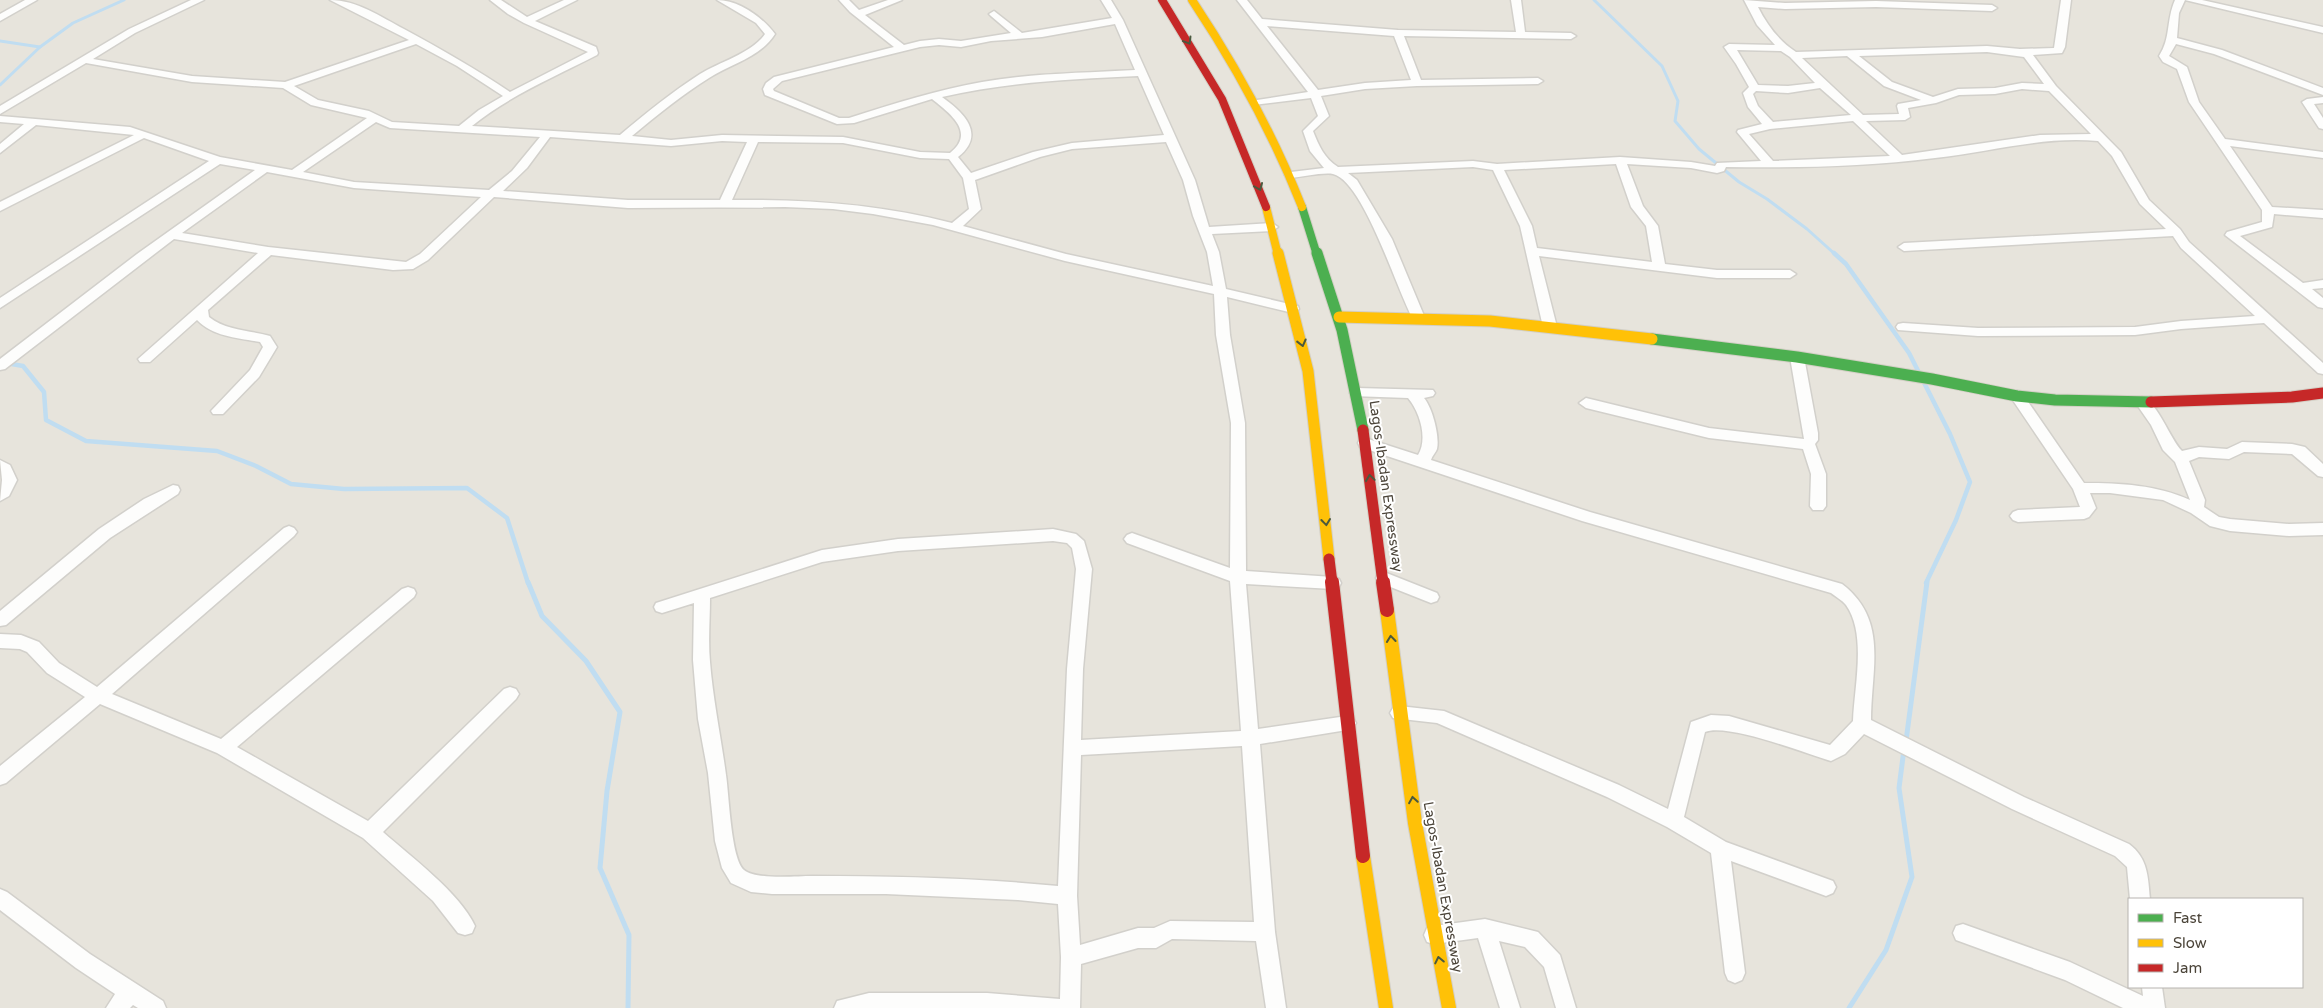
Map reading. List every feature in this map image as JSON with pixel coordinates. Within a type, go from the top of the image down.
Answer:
[{"type":"main road","points":[[1162,0],[1222,99],[1264,199],[1308,371],[1369,906],[1386,1008]]},
{"type":"main road","name":"Lagos-Ibadan Expressway","points":[[1192,0],[1215,31],[1257,103],[1291,176],[1339,317],[1357,393],[1365,443],[1384,578],[1399,713],[1434,935],[1449,1008]]},
{"type":"main road","points":[[1339,317],[1490,321],[1550,327],[1797,357],[1932,379],[2017,396],[2100,402],[2142,402],[2292,397],[2323,393]]},
{"type":"street","points":[[0,18],[32,0]]},
{"type":"street","points":[[0,111],[149,22],[199,0]]},
{"type":"street","points":[[335,0],[349,2],[416,41],[461,64],[510,96]]},
{"type":"street","points":[[462,129],[483,112],[510,96],[593,53],[592,49],[527,21],[495,0]]},
{"type":"street","points":[[527,21],[572,0]]},
{"type":"street","points":[[623,138],[689,84],[750,53],[767,40],[770,34],[759,21],[722,0]]},
{"type":"street","points":[[844,0],[858,14],[901,48]]},
{"type":"street","points":[[858,14],[897,0]]},
{"type":"street","points":[[1106,0],[1118,20],[1189,180],[1199,216],[1213,252],[1220,293],[1223,335],[1238,423],[1238,577],[1249,738],[1266,932],[1276,1008]]},
{"type":"street","points":[[1242,0],[1315,94],[1324,116],[1320,121],[1311,125],[1308,131],[1316,152],[1326,164],[1351,180],[1386,239],[1419,318]]},
{"type":"street","points":[[1516,0],[1521,36]]},
{"type":"street","points":[[1794,55],[1987,49],[2020,52],[2058,51],[2066,0]]},
{"type":"street","points":[[2180,0],[2174,13],[2171,40],[2164,56],[2167,60],[2182,67],[2194,102],[2268,210],[2268,224],[2231,235],[2323,304]]},
{"type":"street","points":[[2188,0],[2323,30]]},
{"type":"street","points":[[1750,2],[1785,6],[1953,3],[1992,8]]},
{"type":"street","points":[[1750,2],[1762,25],[1782,48],[1794,55],[1899,158]]},
{"type":"street","points":[[994,14],[1020,36]]},
{"type":"street","points":[[1118,20],[1073,30],[961,44],[939,42],[901,48],[778,79],[768,89],[769,93],[837,121],[848,121],[857,120],[934,96],[982,85],[1036,78],[1141,73]]},
{"type":"street","points":[[1259,22],[1398,33],[1571,36]]},
{"type":"street","points":[[1398,33],[1417,83]]},
{"type":"street","points":[[2171,40],[2218,52],[2323,92]]},
{"type":"street","points":[[286,86],[416,41]]},
{"type":"street","points":[[1754,87],[1741,63],[1729,47],[1782,48]]},
{"type":"street","points":[[2020,52],[2028,55],[2038,65],[2052,88],[2117,154],[2144,202],[2176,232],[2185,245],[2323,370]]},
{"type":"street","points":[[1851,54],[1888,84],[1908,90],[1932,102]]},
{"type":"street","points":[[83,60],[192,79],[274,83],[286,86],[315,103],[365,113],[390,125],[548,133],[671,143],[722,138],[843,140],[920,155],[952,156],[958,153],[967,129],[964,121],[934,96]]},
{"type":"street","points":[[1257,103],[1365,86],[1538,81]]},
{"type":"street","points":[[1754,87],[1770,89],[1808,88],[1822,84]]},
{"type":"street","points":[[1772,165],[1742,132],[1747,129],[1770,126],[1858,118],[1905,118],[1902,106],[1932,102],[1958,92],[1995,91],[2022,86],[2052,88]]},
{"type":"street","points":[[1754,87],[1748,93],[1748,97],[1759,115],[1770,126]]},
{"type":"street","points":[[2311,88],[2301,91],[2306,102],[2323,126]]},
{"type":"street","points":[[2306,102],[2323,100]]},
{"type":"street","points":[[292,174],[375,118]]},
{"type":"street","points":[[0,119],[107,126],[144,134],[218,160],[354,185],[492,193],[628,204],[833,205],[873,210],[954,226],[1040,251],[1115,266],[1220,293],[1293,309]]},
{"type":"street","points":[[0,150],[35,121]]},
{"type":"street","points":[[843,140],[850,129],[848,121]]},
{"type":"street","points":[[172,235],[268,251],[393,266],[409,266],[424,257],[492,193],[504,186],[515,176],[548,133]]},
{"type":"street","points":[[0,207],[144,134]]},
{"type":"street","points":[[1291,176],[1337,170],[1473,164],[1497,167],[1620,160],[1690,165],[1717,170],[1720,169],[1721,165],[1726,164],[1772,165],[1856,162],[2078,135],[2102,138]]},
{"type":"street","points":[[724,205],[754,138]]},
{"type":"street","points":[[969,178],[1037,154],[1072,146],[1170,138]]},
{"type":"street","points":[[2223,142],[2323,155]]},
{"type":"street","points":[[952,156],[969,178],[974,208],[972,214],[954,226]]},
{"type":"street","points":[[0,304],[218,160]]},
{"type":"street","points":[[1620,160],[1637,207],[1652,226],[1659,266]]},
{"type":"street","points":[[1497,167],[1526,226],[1550,327]]},
{"type":"street","points":[[0,366],[88,296],[264,169]]},
{"type":"street","points":[[2268,210],[2323,214]]},
{"type":"street","points":[[1206,231],[1272,227]]},
{"type":"street","points":[[1904,247],[2176,232]]},
{"type":"street","points":[[145,359],[268,251]]},
{"type":"street","points":[[1531,251],[1717,274],[1790,274]]},
{"type":"street","points":[[2302,287],[2323,284]]},
{"type":"street","points":[[202,310],[203,319],[210,325],[220,330],[265,339],[270,347],[266,360],[256,373],[218,412]]},
{"type":"street","points":[[1903,327],[1978,332],[2041,330],[2135,331],[2180,325],[2265,319]]},
{"type":"street","points":[[1797,357],[1811,434],[1811,440],[1808,444]]},
{"type":"street","points":[[1357,393],[1428,393]]},
{"type":"street","points":[[1413,394],[1424,407],[1427,419],[1430,448],[1422,462]]},
{"type":"street","points":[[2017,396],[2080,488],[2088,508],[2084,513],[2018,516]]},
{"type":"street","points":[[2142,402],[2157,423],[2168,446],[2181,459],[2198,500],[2196,509]]},
{"type":"street","points":[[1586,403],[1709,433],[1796,445],[1808,444]]},
{"type":"street","points":[[1365,443],[1587,518],[1836,588],[1847,594],[1857,607],[1866,637],[1876,732]]},
{"type":"street","points":[[1808,444],[1818,464],[1820,477],[1818,506]]},
{"type":"street","points":[[2181,459],[2189,454],[2199,452],[2229,454],[2242,447],[2292,449],[2300,451],[2323,472]]},
{"type":"street","points":[[0,465],[10,474],[11,480],[10,485],[0,496]]},
{"type":"street","points":[[2080,488],[2110,488],[2165,495],[2196,509],[2215,522],[2230,525],[2289,530],[2323,529]]},
{"type":"street","points":[[0,620],[117,523],[149,502],[173,490]]},
{"type":"street","points":[[0,777],[98,696],[288,532]]},
{"type":"street","points":[[662,607],[822,556],[936,542],[1053,535],[1071,538],[1079,545],[1084,569],[1075,670],[1067,896],[1070,1008]]},
{"type":"street","points":[[1132,539],[1238,577],[1333,583]]},
{"type":"street","points":[[1384,578],[1431,597]]},
{"type":"street","points":[[223,748],[408,593]]},
{"type":"street","points":[[702,594],[701,660],[707,719],[717,772],[724,841],[731,868],[738,876],[751,883],[772,885],[886,885],[1018,891],[1067,896]]},
{"type":"street","points":[[0,641],[21,642],[33,648],[53,668],[98,696],[223,748],[370,832],[440,895],[465,926]]},
{"type":"street","points":[[370,832],[510,694]]},
{"type":"street","points":[[1399,713],[1438,716],[1613,791],[1674,821],[1720,848],[1826,888]]},
{"type":"street","points":[[1674,821],[1697,727],[1711,722],[1729,723],[1831,753],[1876,732]]},
{"type":"street","points":[[1073,748],[1249,738],[1347,723]]},
{"type":"street","points":[[1876,732],[2130,855],[2138,865],[2140,898]]},
{"type":"street","points":[[1720,848],[1735,974]]},
{"type":"street","points":[[0,898],[41,931],[130,993],[156,1008]]},
{"type":"street","points":[[1434,935],[1485,928],[1531,939],[1553,962],[1566,1008]]},
{"type":"street","points":[[1485,928],[1510,1008]]},
{"type":"street","points":[[1070,956],[1138,938],[1156,938],[1170,930],[1266,932]]},
{"type":"street","points":[[1963,933],[2070,972],[2145,1008]]},
{"type":"street","points":[[2152,988],[2155,1008]]},
{"type":"street","points":[[116,1008],[130,993]]},
{"type":"street","points":[[844,1008],[987,1003],[1058,1008]]},
{"type":"shaded area","points":[[0,0],[2323,0],[2323,1008],[0,1008]]},
{"type":"waterway","points":[[40,47],[73,23],[124,0]]},
{"type":"waterway","points":[[1594,0],[1662,66],[1678,101],[1675,121],[1699,149],[1739,182],[1767,199],[1807,229],[1836,255]]},
{"type":"waterway","points":[[0,41],[40,47]]},
{"type":"waterway","points":[[0,85],[40,47]]},
{"type":"waterway","points":[[1834,253],[1846,264],[1909,353],[1950,434],[1970,482],[1956,520],[1926,583]]},
{"type":"waterway","points":[[0,362],[23,366],[44,392],[46,420],[86,441],[217,451],[256,466],[291,484],[344,489],[467,488],[507,518],[528,583]]},
{"type":"waterway","points":[[528,582],[542,616],[586,661],[620,712],[607,791],[600,868],[629,935],[628,1008]]},
{"type":"waterway","points":[[1906,741],[1927,582]]},
{"type":"waterway","points":[[1849,1008],[1886,950],[1912,877],[1899,788],[1904,749]]},
{"type":"traffic: fast","points":[[1302,207],[1342,330],[1363,430]]},
{"type":"traffic: fast","points":[[1652,339],[1797,357],[1932,379],[2017,396],[2055,400],[2151,402]]},
{"type":"traffic: slow","points":[[1192,0],[1224,49],[1267,126],[1302,207]]},
{"type":"traffic: slow","points":[[1266,207],[1308,371],[1329,559]]},
{"type":"traffic: slow","points":[[1339,317],[1490,321],[1652,339]]},
{"type":"traffic: slow","points":[[1387,610],[1415,823],[1449,1008]]},
{"type":"traffic: slow","points":[[1363,856],[1386,1008]]},
{"type":"traffic: jam","points":[[1162,0],[1222,99],[1266,207]]},
{"type":"traffic: jam","points":[[2151,402],[2292,397],[2323,393]]},
{"type":"traffic: jam","points":[[1363,430],[1387,610]]},
{"type":"traffic: jam","points":[[1329,559],[1363,856]]}]
